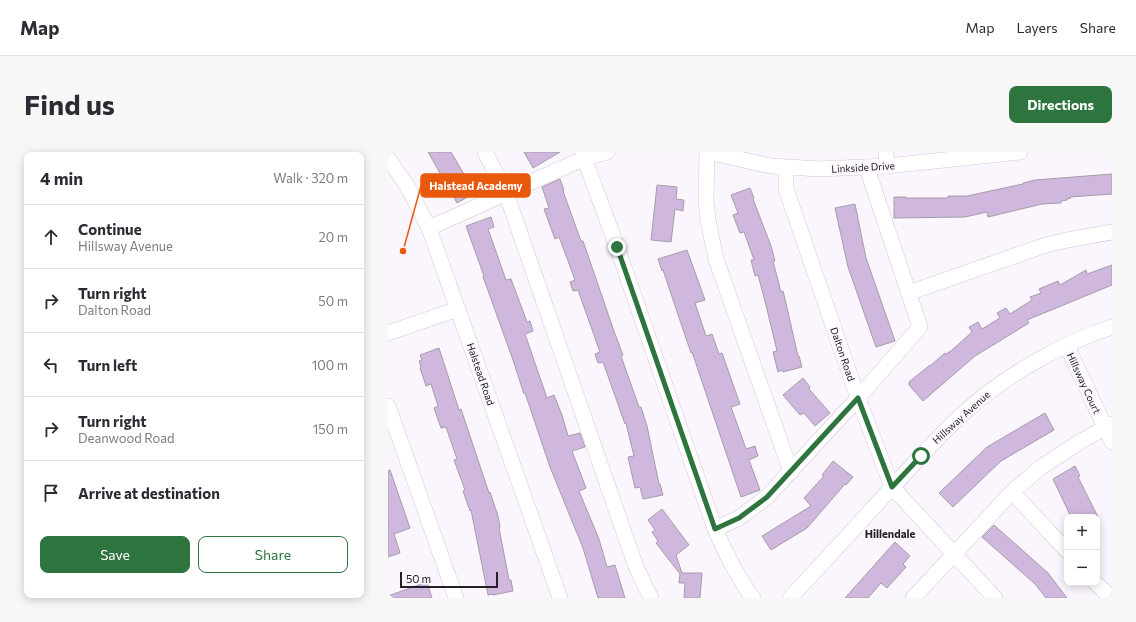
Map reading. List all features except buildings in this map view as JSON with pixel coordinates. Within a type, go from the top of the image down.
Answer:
[{"type":"street","points":[[485,152],[506,194],[636,567],[651,598]]},
{"type":"street","points":[[429,228],[506,194],[583,155],[607,152]]},
{"type":"street","points":[[707,152],[706,201],[711,240],[716,259],[791,472]]},
{"type":"street","name":"Linkside Drive","points":[[707,152],[786,168],[819,169],[867,168],[886,159],[1020,152]]},
{"type":"street","points":[[583,155],[715,529],[730,563],[753,598]]},
{"type":"street","name":"Halstead Road","points":[[388,158],[407,186],[429,228],[560,598]]},
{"type":"street","name":"Dalton Road","points":[[786,168],[786,189],[858,398],[892,487],[995,598]]},
{"type":"street","points":[[715,529],[739,518],[756,507],[767,497],[858,398],[920,327],[867,168]]},
{"type":"street","points":[[908,293],[1046,246],[1067,240],[1112,232]]},
{"type":"street","points":[[388,333],[458,309]]},
{"type":"street","name":"Hillsway Avenue","points":[[790,598],[942,433],[991,390],[1016,373],[1067,346],[1112,327]]},
{"type":"street","name":"Hillsway Court","points":[[1067,346],[1109,426],[1112,442]]},
{"type":"street","points":[[388,406],[456,598]]},
{"type":"street","points":[[914,598],[1012,492],[1040,468],[1080,441],[1109,426]]},
{"type":"street","points":[[1012,492],[1066,550]]},
{"type":"street","points":[[1100,586],[1110,595]]},
{"type":"place","name":"Halstead Academy","points":[[403,251]]},
{"type":"district","name":"Hillendale","points":[[890,533]]},
{"type":"route","points":[[617,247],[715,529],[739,518],[756,507],[767,497],[858,398],[892,487],[921,456]]}]
